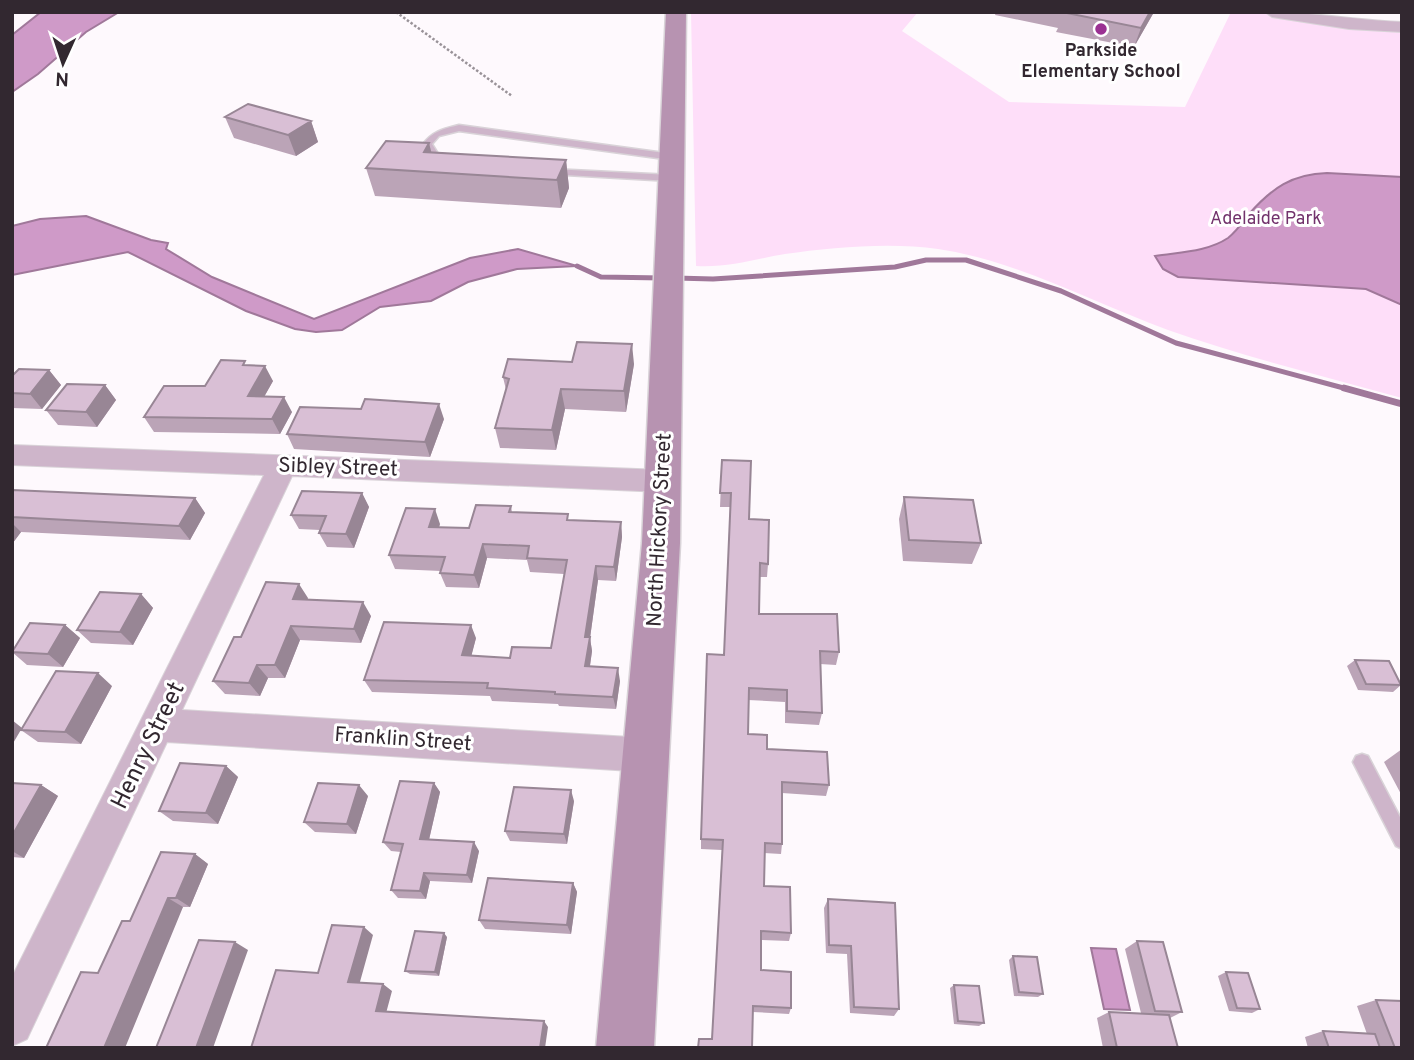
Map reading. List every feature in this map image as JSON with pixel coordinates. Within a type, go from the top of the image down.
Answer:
[{"type":"street","name":"North Hickory Street","points":[[625,1048],[647,755],[663,481],[676,12]]},
{"type":"street","points":[[1272,12],[1349,24],[1402,27]]},
{"type":"street","name":"Sibley Street","points":[[12,455],[663,481]]},
{"type":"street","name":"Henry Street","points":[[12,1024],[283,466]]},
{"type":"street","name":"Franklin Street","points":[[159,725],[647,755]]},
{"type":"lane","points":[[445,164],[429,151],[427,144],[436,134],[459,128],[671,167]]},
{"type":"lane","points":[[544,171],[671,167]]},
{"type":"lane","points":[[1362,762],[1402,840]]},
{"type":"path","points":[[397,12],[512,96]]},
{"type":"green space","name":"Adelaide Park","points":[[691,12],[918,12],[902,31],[1009,102],[1185,107],[1231,12],[1272,12],[1402,27],[1402,398],[1197,340],[1026,273],[968,255],[938,249],[901,246],[842,247],[730,264],[696,266]]},
{"type":"shaded area","points":[[41,12],[119,12],[86,32],[38,74],[12,92],[12,35]]},
{"type":"shaded area","points":[[1327,173],[1402,177],[1402,305],[1366,289],[1178,277],[1163,269],[1155,256],[1193,251],[1220,243],[1234,233],[1258,205],[1284,184],[1303,176]]},
{"type":"shaded area","points":[[86,216],[151,240],[168,243],[166,249],[212,277],[314,319],[470,258],[518,249],[577,266],[517,269],[468,282],[431,301],[380,307],[342,330],[316,332],[295,329],[246,311],[128,252],[12,275],[12,226],[40,219]]},
{"type":"shaded area","points":[[1091,948],[1116,949],[1130,1010],[1104,1009]]},
{"type":"building","points":[[1062,12],[1150,12],[1141,28]]},
{"type":"building","points":[[248,104],[311,121],[288,135],[225,117]]},
{"type":"building","points":[[386,141],[429,143],[424,152],[566,160],[557,180],[366,168]]},
{"type":"building","points":[[577,342],[632,344],[624,391],[561,389],[552,430],[495,428],[509,379],[503,377],[508,359],[572,362]]},
{"type":"building","points":[[221,360],[245,361],[243,365],[265,366],[248,396],[284,397],[272,419],[144,417],[164,386],[205,386]]},
{"type":"building","points":[[19,369],[49,370],[30,394],[12,393],[12,376]]},
{"type":"building","points":[[67,384],[105,385],[86,412],[46,410]]},
{"type":"building","points":[[365,399],[439,404],[425,442],[287,434],[300,407],[361,409]]},
{"type":"building","points":[[722,460],[751,461],[749,519],[769,520],[768,564],[760,563],[759,614],[837,614],[839,652],[820,651],[822,713],[787,711],[787,690],[749,688],[748,734],[767,735],[767,749],[827,752],[829,785],[782,782],[782,844],[765,843],[764,886],[790,887],[791,933],[761,931],[761,970],[791,972],[791,1008],[753,1006],[752,1048],[698,1048],[699,1039],[712,1039],[723,840],[701,839],[707,654],[724,655],[731,493],[720,493]]},
{"type":"building","points":[[12,490],[195,498],[179,526],[12,517]]},
{"type":"building","points":[[302,491],[362,493],[346,534],[319,533],[326,516],[291,515]]},
{"type":"building","points":[[904,497],[973,500],[981,543],[909,540]]},
{"type":"building","points":[[476,505],[511,506],[509,512],[568,514],[567,520],[621,522],[614,567],[596,566],[585,637],[590,637],[585,666],[618,668],[613,697],[487,688],[488,683],[364,680],[384,622],[471,625],[462,655],[510,658],[512,647],[551,648],[567,560],[527,558],[529,546],[483,544],[474,575],[440,573],[445,557],[389,555],[406,508],[435,509],[429,527],[469,528]]},
{"type":"building","points":[[266,582],[299,584],[293,599],[363,602],[354,629],[291,626],[275,665],[257,665],[249,683],[213,681],[234,637],[241,637]]},
{"type":"building","points":[[100,592],[141,594],[120,632],[77,630]]},
{"type":"building","points":[[30,623],[65,625],[48,654],[12,652]]},
{"type":"building","points":[[1355,660],[1389,661],[1401,685],[1366,684]]},
{"type":"building","points":[[56,671],[98,673],[65,732],[21,730]]},
{"type":"building","points":[[180,763],[226,766],[206,813],[159,811]]},
{"type":"building","points":[[400,781],[434,783],[420,839],[474,842],[467,875],[424,873],[420,891],[391,890],[403,844],[383,842]]},
{"type":"building","points":[[12,783],[41,785],[12,836]]},
{"type":"building","points":[[318,783],[359,785],[347,824],[304,822]]},
{"type":"building","points":[[514,787],[571,790],[564,834],[505,831]]},
{"type":"building","points":[[161,852],[195,854],[176,898],[168,898],[104,1048],[46,1048],[81,972],[98,973],[122,921],[130,921]]},
{"type":"building","points":[[488,878],[573,883],[567,925],[479,920]]},
{"type":"building","points":[[828,899],[895,903],[899,1009],[854,1007],[851,946],[829,945]]},
{"type":"building","points":[[332,925],[364,927],[348,982],[383,984],[376,1011],[544,1021],[540,1048],[251,1048],[276,970],[318,973]]},
{"type":"building","points":[[415,931],[444,933],[435,972],[405,971]]},
{"type":"building","points":[[199,940],[235,942],[196,1048],[156,1048]]},
{"type":"building","points":[[1137,941],[1163,942],[1182,1012],[1155,1011]]},
{"type":"building","points":[[1013,956],[1037,957],[1043,994],[1019,992]]},
{"type":"building","points":[[1226,972],[1248,973],[1260,1009],[1237,1008]]},
{"type":"building","points":[[954,985],[979,986],[984,1023],[958,1021]]},
{"type":"building","points":[[1376,1000],[1402,1001],[1402,1048],[1395,1048]]},
{"type":"building","points":[[1109,1012],[1169,1015],[1178,1048],[1117,1048]]},
{"type":"building","points":[[1323,1031],[1375,1034],[1380,1048],[1329,1048]]},
{"type":"waterway","points":[[675,278],[713,279],[895,267],[926,260],[966,260],[1061,291],[1176,343],[1351,390]]},
{"type":"waterway","points":[[577,266],[601,277],[663,278]]},
{"type":"waterway","points":[[1344,388],[1402,404]]},
{"type":"place","name":"Parkside Elementary School","points":[[1101,29]]}]
